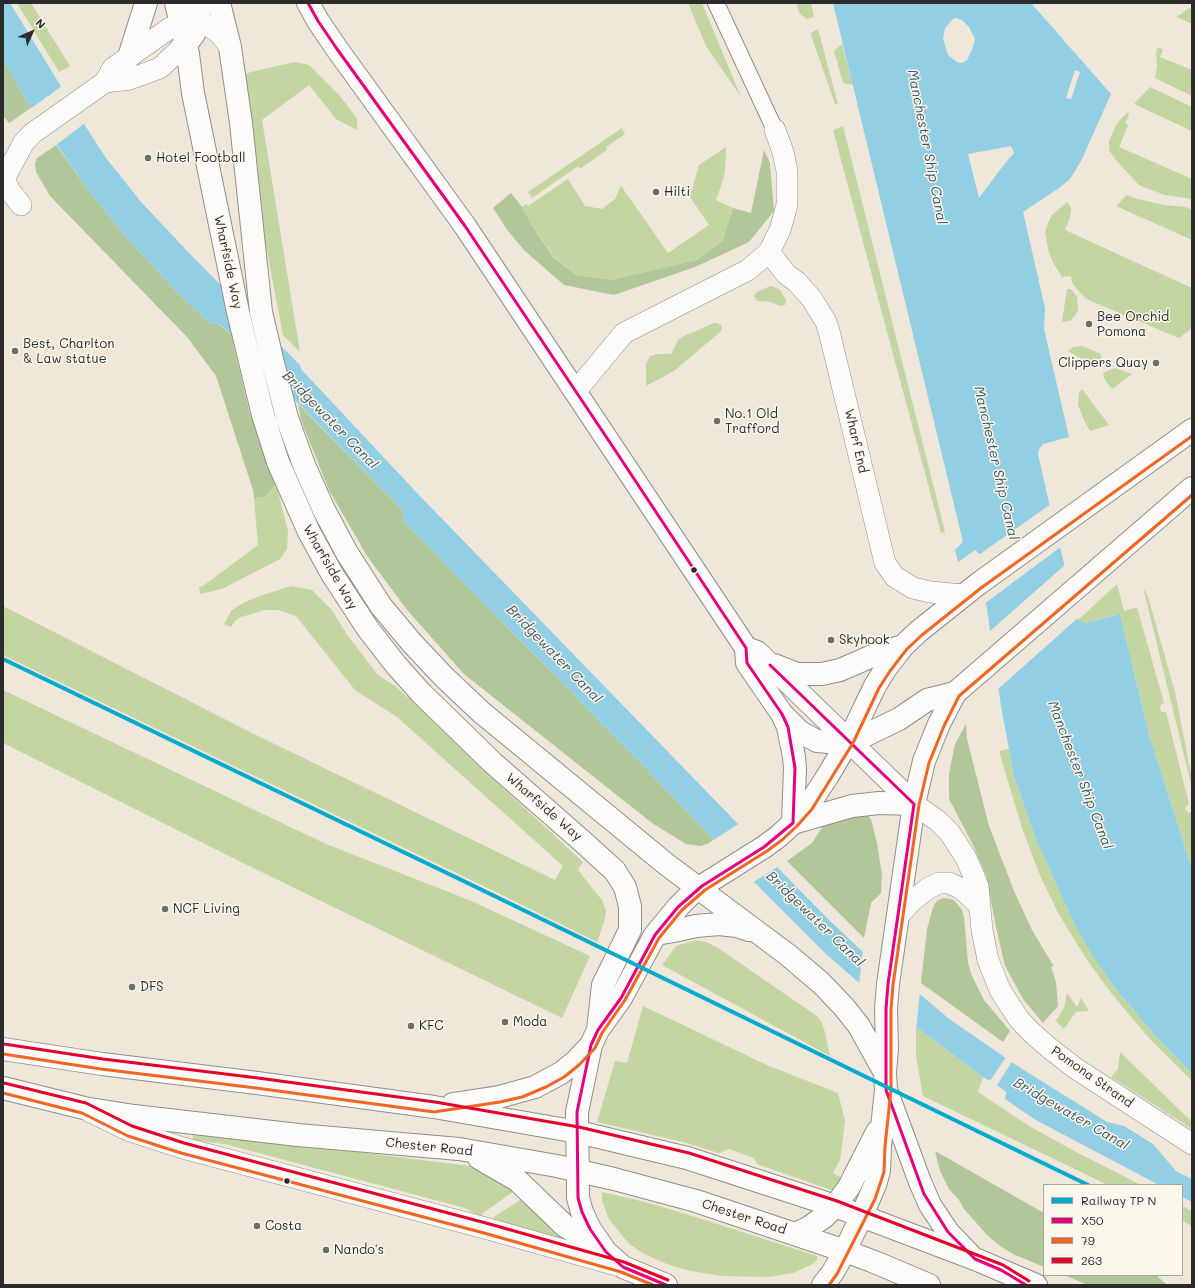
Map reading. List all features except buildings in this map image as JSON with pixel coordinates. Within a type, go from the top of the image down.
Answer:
[{"type":"main road","points":[[129,57],[146,3]]},
{"type":"main road","name":"Wharfside Way","points":[[176,3],[189,28],[193,93],[238,312],[263,415],[278,462],[309,532],[336,581],[368,629],[396,665],[493,763],[614,871],[625,887],[628,897],[630,930],[603,985],[594,1038],[577,1112],[578,1198],[582,1212],[590,1229],[606,1252]]},
{"type":"main road","name":"Wharfside Way","points":[[219,3],[230,47],[241,123],[261,312],[287,418],[304,465],[324,510],[347,553],[381,606],[412,643],[444,677],[481,712],[645,848],[757,932],[821,983],[851,1016],[878,1047],[885,1081],[920,1182],[930,1205],[948,1232],[974,1259]]},
{"type":"main road","points":[[308,3],[337,49],[464,226],[746,648],[747,663],[782,714],[788,727],[796,768],[793,823]]},
{"type":"main road","points":[[434,1107],[499,1097],[535,1087],[561,1073],[576,1061],[594,1038],[621,998],[655,935],[678,907],[698,889],[764,847],[793,823],[808,806],[820,789],[849,740],[875,686],[902,646],[963,595],[1192,430]]},
{"type":"main road","points":[[878,1047],[886,1009],[888,984],[914,804],[928,748],[955,693],[1192,488]]},
{"type":"main road","points":[[764,660],[797,674],[822,674],[840,670],[870,657],[902,646]]},
{"type":"main road","points":[[746,648],[757,652],[914,804]]},
{"type":"main road","points":[[782,714],[800,732],[817,741],[829,742],[849,740],[866,735],[891,724],[927,700],[955,693]]},
{"type":"main road","points":[[793,823],[852,806],[879,803],[914,804]]},
{"type":"main road","points":[[655,935],[696,926],[719,924],[737,926],[757,932]]},
{"type":"main road","points":[[3,1049],[102,1064],[434,1107],[578,1132],[687,1158],[862,1215],[1036,1285]]},
{"type":"main road","points":[[823,1285],[833,1272],[845,1251],[871,1197],[869,1168],[882,1122],[885,1081]]},
{"type":"main road","name":"Chester Road","points":[[3,1088],[84,1108],[164,1120],[298,1135],[459,1149],[578,1171],[696,1201],[845,1251],[928,1285]]},
{"type":"main road","points":[[459,1149],[483,1160],[517,1180],[565,1226],[606,1252],[623,1267],[666,1285]]},
{"type":"main road","points":[[795,1234],[808,1228],[824,1217],[835,1206],[849,1187],[869,1168]]},
{"type":"street","points":[[575,392],[624,333],[748,270],[769,252],[780,230],[787,205],[786,171],[783,152],[775,130],[716,3]]},
{"type":"street","points":[[21,205],[3,180],[24,142],[34,133],[102,84],[113,68],[170,28],[189,28],[208,25],[220,34],[230,47]]},
{"type":"street","points":[[102,84],[130,79],[160,68],[189,28]]},
{"type":"street","name":"Wharf End","points":[[769,252],[786,274],[797,282],[812,299],[828,326],[885,563],[895,577],[906,585],[930,592],[963,595]]},
{"type":"street","name":"Pomona Strand","points":[[914,804],[938,821],[950,833],[978,886],[980,897],[979,905],[988,960],[1000,990],[1018,1018],[1048,1047],[1075,1068],[1192,1144]]},
{"type":"street","points":[[898,916],[927,889],[939,884],[949,883],[962,889],[979,905]]},
{"type":"street","points":[[84,1108],[130,1131],[182,1148],[485,1228],[623,1267]]},
{"type":"green space","points":[[17,3],[31,3],[70,66],[59,72]]},
{"type":"green space","points":[[688,3],[702,3],[741,97],[706,46]]},
{"type":"green space","points":[[796,3],[811,3],[814,17],[807,19],[800,14]]},
{"type":"green space","points":[[1189,8],[1192,10],[1192,24],[1177,17]]},
{"type":"green space","points":[[818,29],[838,104],[835,104],[811,35],[811,33]]},
{"type":"green space","points":[[842,44],[853,85],[843,83],[834,51]]},
{"type":"green space","points":[[1158,47],[1163,50],[1160,57],[1192,70],[1192,96],[1155,78],[1157,66],[1156,52]]},
{"type":"green space","points":[[3,60],[31,108],[9,123],[3,116]]},
{"type":"green space","points":[[294,62],[309,65],[339,95],[357,118],[357,130],[336,119],[309,85],[262,120],[300,352],[283,335],[265,240],[243,74]]},
{"type":"green space","points":[[1150,87],[1192,107],[1192,131],[1134,104]]},
{"type":"green space","points":[[1128,112],[1129,115],[1125,123],[1128,125],[1119,147],[1192,179],[1192,199],[1165,195],[1143,187],[1138,184],[1115,159],[1109,150],[1109,141],[1117,123]]},
{"type":"green space","points":[[843,126],[945,532],[941,533],[833,130]]},
{"type":"green space","points":[[622,128],[625,134],[606,147],[607,150],[580,169],[578,166],[532,198],[528,192]]},
{"type":"green space","points":[[56,145],[89,191],[127,238],[177,292],[209,323],[219,324],[231,335],[250,414],[276,484],[265,497],[254,498],[253,490],[216,376],[187,337],[50,196],[36,172],[35,164],[37,158]]},
{"type":"green space","points":[[726,147],[725,170],[716,200],[733,208],[724,241],[697,260],[613,280],[576,275],[553,256],[531,224],[522,207],[526,204],[528,206],[568,179],[585,206],[602,209],[615,199],[621,186],[668,253],[709,225],[690,197],[699,165]]},
{"type":"green space","points":[[764,150],[770,163],[774,211],[749,242],[695,267],[614,295],[564,285],[525,251],[508,231],[493,208],[511,193],[522,207],[531,224],[553,257],[576,275],[612,280],[697,260],[723,241],[733,208],[751,213]]},
{"type":"green space","points":[[1127,195],[1137,199],[1164,205],[1185,207],[1192,210],[1192,240],[1116,206]]},
{"type":"green space","points":[[1067,202],[1071,207],[1071,211],[1065,230],[1192,288],[1192,328],[1179,338],[1086,299],[1072,283],[1071,276],[1062,277],[1049,253],[1045,233],[1052,215]]},
{"type":"green space","points":[[772,286],[780,290],[786,300],[785,305],[780,306],[771,302],[756,300],[754,296],[757,292]]},
{"type":"green space","points":[[1067,289],[1071,289],[1077,297],[1078,309],[1070,321],[1062,322]]},
{"type":"green space","points":[[714,323],[721,325],[722,329],[720,332],[674,371],[646,386],[646,364],[650,356],[657,354],[671,354],[678,340]]},
{"type":"green space","points":[[1082,346],[1101,354],[1102,367],[1080,358],[1068,351],[1073,347]]},
{"type":"green space","points":[[1115,368],[1132,374],[1112,389],[1105,380],[1103,373]]},
{"type":"green space","points":[[1082,389],[1109,425],[1090,431],[1078,405],[1079,393]]},
{"type":"green space","points":[[298,404],[402,509],[404,522],[638,760],[714,840],[700,846],[686,844],[652,823],[464,674],[408,611],[367,556],[329,490],[301,420]]},
{"type":"green space","points":[[276,484],[288,531],[287,549],[280,559],[222,589],[200,594],[199,587],[203,586],[258,545],[254,498],[265,497]]},
{"type":"green space","points":[[1117,584],[1124,611],[1137,607],[1164,703],[1161,704],[1160,710],[1162,712],[1166,712],[1189,804],[1185,809],[1189,813],[1191,812],[1192,815],[1192,869],[1149,735],[1120,614],[1085,623],[1078,620]]},
{"type":"green space","points":[[291,586],[312,590],[331,609],[348,636],[378,675],[395,686],[407,697],[415,701],[478,765],[583,862],[578,870],[602,900],[606,911],[597,942],[3,655],[3,606],[252,733],[555,880],[563,866],[397,717],[355,690],[296,616],[278,610],[265,610],[241,617],[236,620],[231,627],[224,624],[232,610],[245,602]]},
{"type":"green space","points":[[1143,587],[1148,597],[1175,692],[1192,779],[1192,788]]},
{"type":"green space","points":[[3,690],[326,844],[469,900],[590,956],[562,1018],[245,864],[3,743]]},
{"type":"green space","points":[[966,724],[967,739],[989,826],[1014,891],[1032,930],[1053,965],[1051,967],[1056,982],[1058,1006],[1043,1023],[1023,999],[1005,966],[986,875],[973,845],[949,799],[949,774],[955,744]]},
{"type":"green space","points":[[1009,749],[1014,776],[1035,837],[1073,921],[1117,990],[1153,1033],[1192,1074],[1192,1081],[1148,1037],[1112,994],[1087,960],[1058,913],[1039,873],[1022,828],[999,751]]},
{"type":"green space","points":[[866,813],[871,819],[877,843],[882,875],[881,893],[871,903],[864,938],[787,861],[812,843],[823,826],[837,817]]},
{"type":"green space","points":[[944,898],[954,900],[962,910],[968,963],[972,976],[984,1000],[1010,1031],[1003,1042],[921,983],[927,929],[934,905],[938,900]]},
{"type":"green space","points":[[696,940],[706,942],[718,948],[817,1016],[821,1021],[825,1032],[830,1056],[662,965],[676,946]]},
{"type":"green space","points":[[1067,993],[1077,1007],[1081,998],[1089,1011],[1076,1012],[1064,1029],[1056,1021],[1064,1008]]},
{"type":"green space","points":[[643,1006],[769,1066],[838,1093],[845,1121],[840,1160],[833,1173],[843,1179],[834,1191],[757,1164],[754,1158],[729,1149],[719,1153],[683,1142],[597,1122],[615,1061],[627,1063]]},
{"type":"green space","points":[[916,1027],[983,1077],[978,1092],[1029,1126],[1139,1184],[1106,1184],[923,1096],[916,1056]]},
{"type":"green space","points":[[1120,1052],[1192,1122],[1192,1129],[1111,1077],[1118,1069]]},
{"type":"green space","points":[[194,1132],[470,1166],[483,1170],[517,1189],[483,1213],[481,1217],[465,1208],[225,1144],[192,1140]]},
{"type":"green space","points":[[935,1151],[1043,1212],[1043,1267],[1013,1254],[1000,1246],[987,1235],[949,1189],[940,1171]]},
{"type":"green space","points":[[602,1192],[645,1202],[686,1214],[817,1256],[817,1260],[811,1265],[793,1273],[768,1277],[721,1276],[686,1270],[667,1264],[644,1254],[625,1239],[609,1219],[602,1201]]},
{"type":"green space","points":[[525,1197],[568,1241],[492,1222],[495,1216]]},
{"type":"green space","points":[[1183,1206],[1192,1211],[1192,1226],[1183,1222]]},
{"type":"green space","points":[[1066,1276],[1157,1276],[1167,1285],[1088,1285]]},
{"type":"water","name":"Bridgewater Canal","points":[[3,3],[10,3],[106,158],[142,203],[189,253],[300,365],[301,369],[417,493],[828,919],[863,952],[971,1034],[1016,1065],[1107,1122],[1124,1126],[1153,1144],[1176,1171],[1192,1179],[1192,1202],[1183,1198],[1183,1184],[1157,1184],[1034,1119],[1005,1099],[1006,1092],[983,1077],[916,1027],[857,981],[827,955],[754,882],[638,760],[404,522],[402,509],[220,324],[209,323],[177,292],[127,238],[89,191],[31,108],[3,60]]},
{"type":"water","name":"Manchester Ship Canal","points":[[833,3],[1031,3],[1111,94],[1082,159],[1074,173],[1068,181],[1059,188],[1023,212],[1045,308],[1044,329],[1069,437],[1043,444],[1039,449],[1038,454],[1078,620],[1085,623],[1120,614],[1149,735],[1192,869],[1192,1074],[1153,1033],[1117,990],[1093,956],[1073,921],[1035,837],[1014,776],[1001,706],[979,554],[975,550],[958,562],[955,550],[963,542]]},
{"type":"pier","points":[[956,18],[962,20],[969,27],[975,39],[967,60],[962,63],[957,62],[948,55],[943,39],[945,28],[953,19]]},
{"type":"pier","points":[[1075,70],[1080,72],[1071,99],[1066,98]]},
{"type":"pier","points":[[62,86],[85,123],[55,146],[30,109]]},
{"type":"pier","points":[[1011,146],[1014,153],[979,198],[968,154]]},
{"type":"pier","points":[[1051,504],[1062,546],[984,604],[977,556]]},
{"type":"pier","points":[[1066,564],[1079,617],[997,690],[989,632]]},
{"type":"pier","points":[[740,823],[779,866],[752,883],[712,841]]},
{"type":"pier","points":[[863,949],[920,992],[916,1030],[859,985]]},
{"type":"pier","points":[[1007,1056],[1013,1060],[996,1087],[989,1082]]},
{"type":"transit line","name":"X50","points":[[308,3],[337,49],[465,226],[609,441],[746,648],[747,663],[782,714],[788,727],[795,768],[793,823],[764,847],[702,886],[678,907],[655,935],[621,998],[598,1030],[591,1045],[577,1112],[578,1198],[582,1212],[590,1229],[606,1252],[623,1267],[666,1285]]},
{"type":"transit line","name":"79","points":[[3,1054],[101,1069],[434,1112],[500,1102],[522,1097],[546,1087],[564,1077],[579,1065],[595,1048],[602,1033],[625,1000],[659,938],[682,910],[705,890],[782,840],[812,809],[853,743],[879,688],[907,649],[922,635],[981,588],[1192,436]]},
{"type":"transit line","name":"79","points":[[829,1285],[837,1274],[875,1199],[884,1172],[885,1146],[891,1090],[891,1009],[893,985],[919,805],[929,763],[944,726],[959,696],[1192,495]]},
{"type":"transit line","points":[[3,659],[1086,1184]]},
{"type":"transit line","name":"X50","points":[[770,665],[914,804],[888,984],[886,1009],[886,1090],[924,1194],[948,1232],[975,1259],[1001,1270],[1026,1285]]},
{"type":"transit line","name":"263","points":[[4,1044],[103,1059],[435,1102],[579,1127],[689,1153],[837,1201],[1003,1265],[1029,1281]]},
{"type":"transit line","name":"263","points":[[4,1083],[86,1103],[132,1126],[184,1143],[486,1223],[624,1262],[668,1280]]},
{"type":"transit line","name":"79","points":[[3,1093],[82,1113],[128,1136],[181,1153],[484,1233],[621,1272],[653,1285]]},
{"type":"place","name":"Hotel Football","points":[[148,158]]},
{"type":"place","name":"Hilti","points":[[656,192]]},
{"type":"place","name":"Bee Orchid Pomona","points":[[1089,324]]},
{"type":"place","name":"Best, Charlton & Law statue","points":[[15,351]]},
{"type":"place","name":"Clippers Quay","points":[[1156,363]]},
{"type":"place","name":"No.1 Old Trafford","points":[[717,421]]},
{"type":"place","name":"Skyhook","points":[[831,640]]},
{"type":"place","name":"NCF Living","points":[[165,909]]},
{"type":"place","name":"DFS","points":[[132,987]]},
{"type":"place","name":"Moda","points":[[505,1022]]},
{"type":"place","name":"KFC","points":[[411,1026]]},
{"type":"place","name":"Costa","points":[[257,1226]]},
{"type":"place","name":"Nando's","points":[[326,1250]]}]
